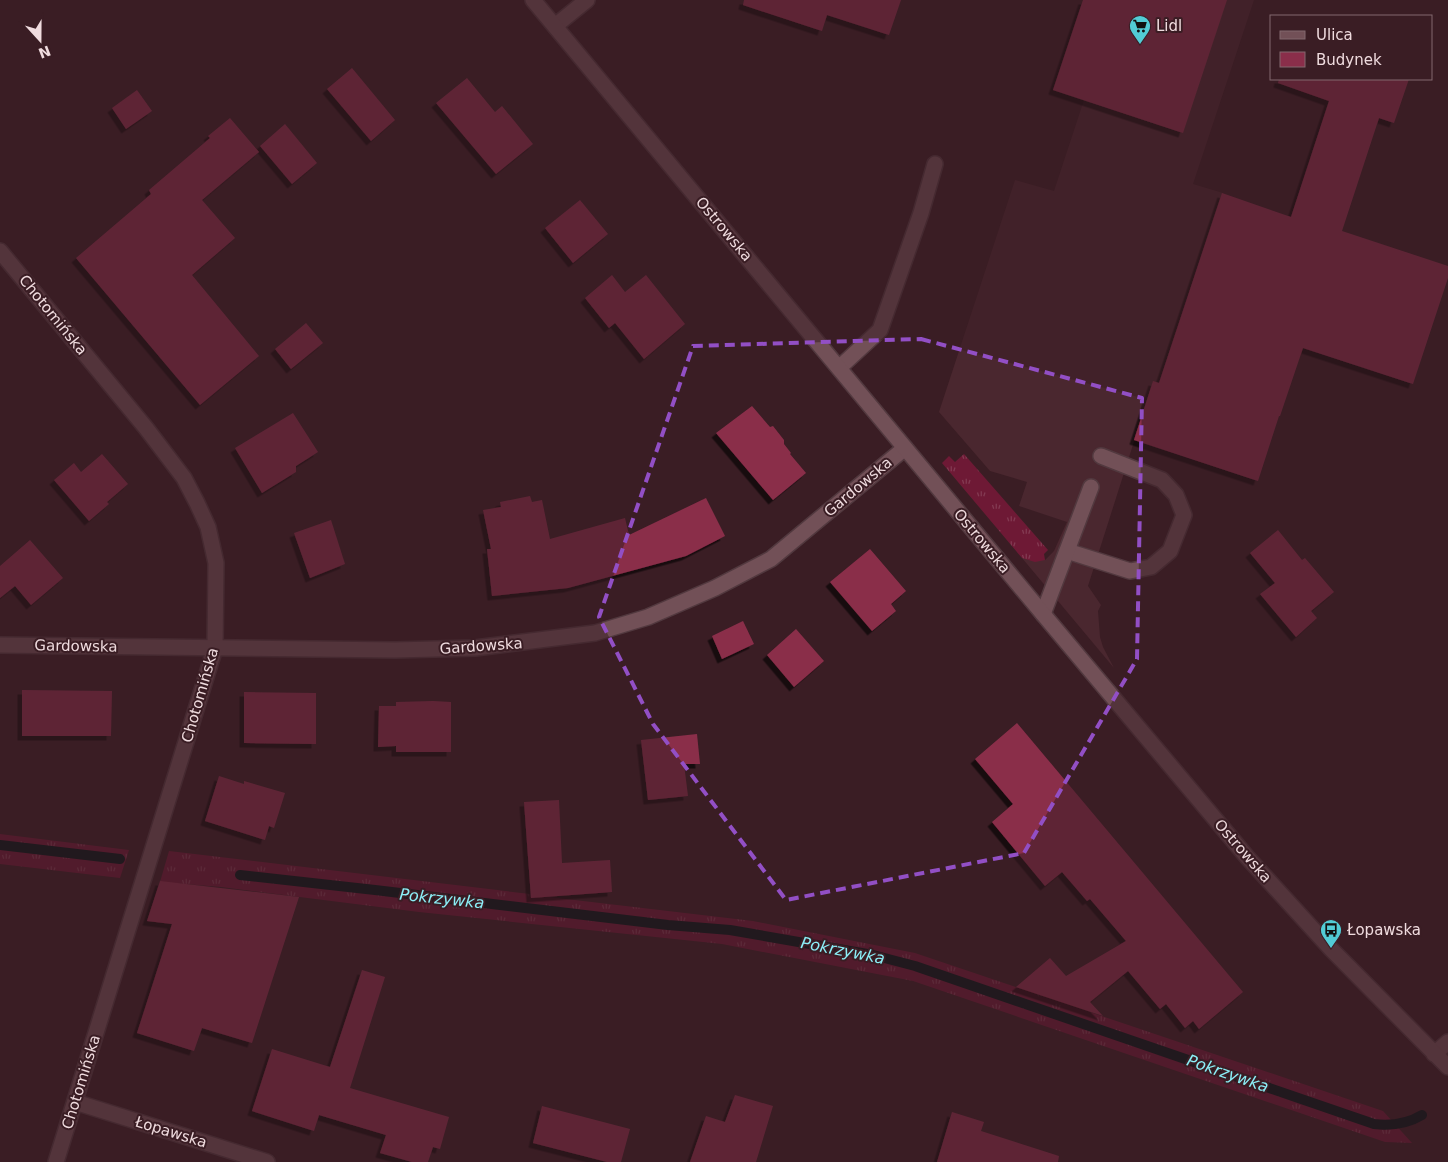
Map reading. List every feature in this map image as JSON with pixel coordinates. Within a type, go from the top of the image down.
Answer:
[{"type":"street","name":"Ostrowska","points":[[533,0],[1043,614],[1247,856],[1331,949],[1448,1067]]},
{"type":"street","points":[[555,26],[587,0]]},
{"type":"street","points":[[839,368],[880,330],[921,213],[935,164]]},
{"type":"street","name":"Chotomińska","points":[[0,251],[146,428],[184,478],[208,527],[216,563],[215,648],[56,1162]]},
{"type":"street","name":"Gardowska","points":[[0,645],[395,650],[475,648],[595,634],[648,617],[715,588],[771,559],[905,448]]},
{"type":"street","points":[[1067,551],[1130,572],[1151,567],[1170,551],[1184,515],[1176,495],[1162,480],[1101,456]]},
{"type":"street","points":[[1043,614],[1091,487]]},
{"type":"street","points":[[1434,1054],[1448,1042]]},
{"type":"street","name":"Łopawska","points":[[75,1102],[267,1162]]},
{"type":"highlighted area","points":[[921,339],[1142,398],[1137,659],[1024,853],[786,900],[653,724],[599,617],[693,346]]},
{"type":"shaded area","points":[[1083,0],[1254,0],[1193,184],[1223,193],[1159,383],[1153,382],[1088,586],[1101,605],[1098,611],[1100,637],[1114,668],[1022,558],[1045,560],[1054,551],[1067,522],[1019,506],[1027,482],[990,471],[939,412],[1015,180],[1054,191],[1084,100],[1053,90]]},
{"type":"green space","points":[[964,454],[1048,550],[1044,554],[1045,560],[1035,562],[1022,558],[942,463],[949,456],[955,462]]},
{"type":"green space","points":[[0,834],[129,850],[120,878],[0,864]]},
{"type":"green space","points":[[169,851],[530,894],[531,898],[549,897],[753,921],[915,953],[1383,1111],[1412,1143],[1385,1142],[913,981],[722,944],[419,912],[221,887],[160,882]]},
{"type":"building","points":[[744,0],[901,0],[889,35],[827,15],[822,31],[743,5]]},
{"type":"building","name":"Lidl","points":[[1083,0],[1227,0],[1183,133],[1053,90]]},
{"type":"building","points":[[352,68],[395,120],[371,141],[327,89]]},
{"type":"building","points":[[467,78],[495,112],[502,106],[533,144],[496,174],[436,103]]},
{"type":"building","points":[[1279,80],[1409,80],[1394,123],[1379,118],[1342,231],[1448,266],[1448,278],[1413,384],[1303,348],[1258,481],[1134,440],[1153,381],[1159,383],[1222,193],[1291,217],[1329,101],[1278,83]]},
{"type":"building","points":[[137,90],[152,111],[126,129],[112,108]]},
{"type":"building","points":[[230,118],[259,152],[202,200],[235,238],[192,275],[259,356],[200,405],[76,258],[151,194],[149,190],[210,138],[208,136]]},
{"type":"building","points":[[285,124],[317,163],[292,184],[260,146]]},
{"type":"building","points":[[580,200],[608,234],[573,263],[545,228]]},
{"type":"building","points":[[612,275],[625,292],[646,275],[685,324],[644,359],[615,323],[609,328],[585,298]]},
{"type":"building","points":[[306,323],[323,343],[291,369],[275,349]]},
{"type":"building","points":[[752,406],[770,427],[773,426],[784,440],[784,444],[790,454],[806,473],[773,500],[716,433]]},
{"type":"building","points":[[293,413],[318,452],[296,466],[296,472],[262,493],[235,448]]},
{"type":"building","points":[[102,454],[128,484],[89,521],[54,480],[74,463],[81,472]]},
{"type":"building","points":[[530,496],[532,502],[542,500],[550,539],[625,518],[629,535],[706,498],[725,536],[686,556],[568,588],[492,596],[487,549],[491,549],[483,510],[501,507],[500,502]]},
{"type":"building","points":[[331,520],[345,564],[310,578],[294,533]]},
{"type":"building","points":[[1278,530],[1302,560],[1305,558],[1334,592],[1311,611],[1317,618],[1296,637],[1260,594],[1275,583],[1250,553]]},
{"type":"building","points":[[30,540],[63,578],[31,605],[15,586],[0,598],[0,566]]},
{"type":"building","points":[[870,549],[906,591],[891,604],[896,611],[872,631],[830,582]]},
{"type":"building","points":[[743,621],[754,644],[722,659],[712,636]]},
{"type":"building","points":[[796,629],[824,661],[794,687],[767,655]]},
{"type":"building","points":[[22,690],[112,691],[111,736],[22,736]]},
{"type":"building","points":[[244,692],[316,693],[316,744],[244,743]]},
{"type":"building","points":[[396,702],[451,702],[451,752],[396,752],[396,746],[378,747],[379,706],[396,706]]},
{"type":"building","points":[[1017,723],[1243,992],[1199,1029],[1193,1021],[1185,1028],[1166,1004],[1160,1009],[1128,971],[1090,1002],[1103,1016],[1016,987],[1050,958],[1066,976],[1126,941],[1090,899],[1087,901],[1062,872],[1045,886],[992,822],[1013,804],[975,759]]},
{"type":"building","points":[[697,734],[700,764],[684,764],[688,796],[648,800],[641,740]]},
{"type":"building","points":[[219,776],[244,784],[244,781],[285,793],[274,828],[269,826],[265,840],[205,821]]},
{"type":"building","points":[[559,800],[562,863],[610,860],[612,892],[531,898],[524,802]]},
{"type":"building","points":[[160,881],[299,897],[252,1043],[202,1028],[194,1051],[137,1033],[172,924],[147,921]]},
{"type":"building","points":[[362,970],[385,977],[350,1088],[449,1117],[440,1149],[433,1147],[428,1162],[412,1162],[380,1153],[386,1135],[319,1115],[314,1131],[252,1111],[272,1049],[330,1067]]},
{"type":"building","points":[[735,1095],[773,1106],[756,1162],[690,1162],[706,1116],[725,1122]]},
{"type":"building","points":[[542,1106],[630,1129],[621,1162],[607,1162],[533,1143]]},
{"type":"building","points":[[952,1112],[984,1122],[981,1131],[1059,1156],[1058,1162],[937,1162]]},
{"type":"waterway","name":"Pokrzywka","points":[[0,845],[120,859]]},
{"type":"waterway","name":"Pokrzywka","points":[[240,875],[668,925],[730,930],[873,955],[915,966],[1374,1124],[1399,1124],[1422,1115]]},
{"type":"place","name":"Lidl","points":[[1140,45]]},
{"type":"place","name":"Łopawska","points":[[1331,949]]}]
